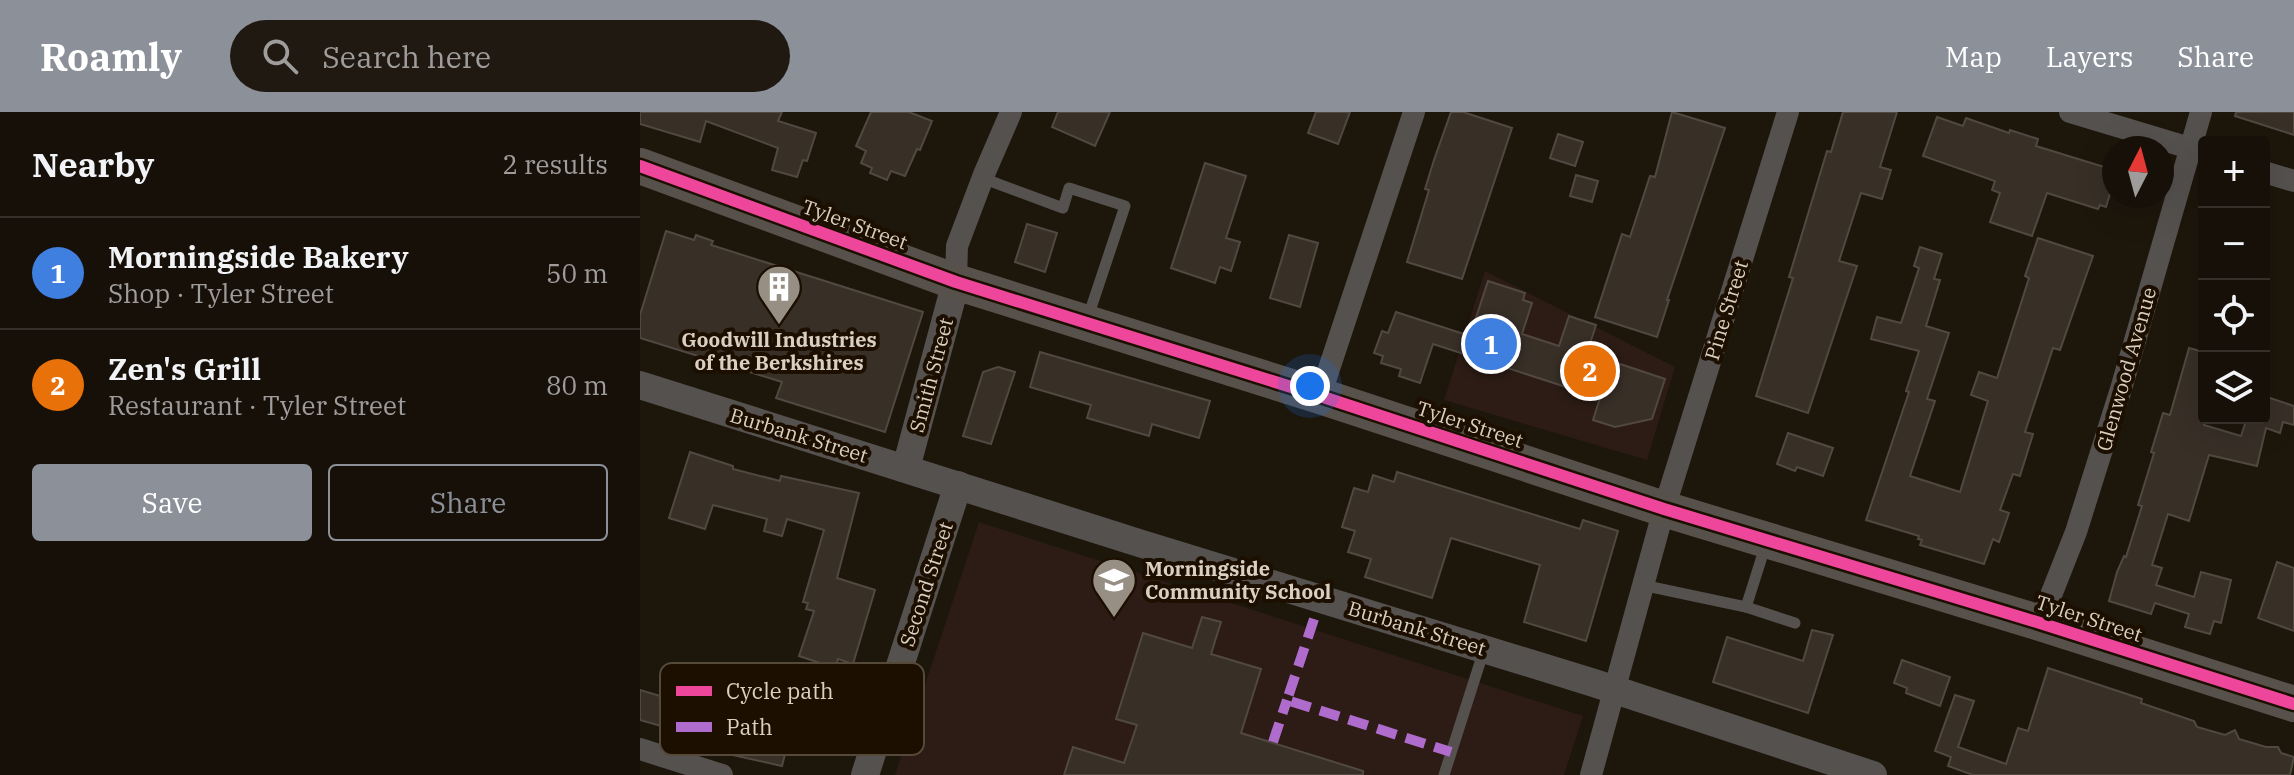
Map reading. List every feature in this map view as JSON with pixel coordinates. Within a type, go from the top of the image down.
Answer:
[{"type":"main road","name":"Tyler Street","points":[[640,166],[956,282],[1320,396],[1664,509],[2294,704]]},
{"type":"street","points":[[956,282],[957,246],[1011,112]]},
{"type":"street","points":[[1320,396],[1414,112]]},
{"type":"street","name":"Pine Street","points":[[1591,775],[1664,509],[1788,112]]},
{"type":"street","points":[[2070,112],[2197,150]]},
{"type":"street","name":"Glenwood Avenue","points":[[2040,623],[2076,532],[2197,150],[2201,112]]},
{"type":"street","points":[[2270,174],[2294,181]]},
{"type":"street","name":"Smith Street","points":[[906,468],[956,282]]},
{"type":"street","name":"Burbank Street","points":[[640,385],[1484,648],[1873,775]]},
{"type":"street","name":"Second Street","points":[[901,663],[958,485]]},
{"type":"street","points":[[640,749],[722,775]]},
{"type":"street","name":"Second Street","points":[[865,775],[871,755]]},
{"type":"lane","points":[[982,178],[1063,208],[1069,188],[1125,206],[1086,323]]},
{"type":"lane","points":[[1746,607],[1767,540]]},
{"type":"lane","points":[[1642,585],[1746,607],[1795,623]]},
{"type":"lane","points":[[1444,775],[1484,648]]},
{"type":"shaded area","points":[[1485,271],[1675,367],[1647,460],[1444,400]]},
{"type":"shaded area","name":"Morningside Community School","points":[[979,522],[1583,716],[1564,775],[895,775],[902,755],[924,755],[924,688]]},
{"type":"building","points":[[640,112],[782,112],[778,121],[816,133],[807,161],[803,160],[797,177],[772,170],[778,148],[706,121],[700,142],[640,124]]},
{"type":"building","points":[[871,112],[909,112],[932,121],[905,176],[891,171],[887,180],[870,173],[872,168],[861,163],[866,151],[856,146]]},
{"type":"building","points":[[1058,112],[1110,112],[1095,146],[1052,127]]},
{"type":"building","points":[[1316,112],[1350,112],[1338,144],[1308,133]]},
{"type":"building","points":[[1451,112],[1463,112],[1512,128],[1462,279],[1407,262],[1429,190],[1425,189]]},
{"type":"building","points":[[1672,112],[1725,128],[1657,337],[1595,317],[1622,234],[1630,237],[1650,176],[1655,177]]},
{"type":"building","points":[[1843,112],[1897,112],[1880,167],[1891,170],[1882,199],[1861,193],[1839,261],[1857,266],[1808,413],[1756,396],[1793,278],[1789,277],[1827,151],[1831,152]]},
{"type":"building","points":[[2236,112],[2294,112],[2294,135],[2235,116]]},
{"type":"building","points":[[1937,117],[1963,126],[1966,118],[2009,133],[2010,130],[2038,139],[2036,146],[2102,166],[2102,206],[2098,209],[2047,193],[2032,236],[1990,222],[2000,193],[1992,190],[1995,181],[1923,156]]},
{"type":"building","points":[[1558,134],[1583,142],[1575,166],[1550,158]]},
{"type":"building","points":[[1205,163],[1246,176],[1226,238],[1240,242],[1231,271],[1220,267],[1215,283],[1171,268]]},
{"type":"building","points":[[1576,175],[1598,181],[1592,202],[1570,196]]},
{"type":"building","points":[[1027,224],[1057,233],[1045,272],[1015,262]]},
{"type":"building","name":"Goodwill Industries of the Berkshires","points":[[666,231],[694,240],[696,235],[713,241],[711,245],[923,312],[885,432],[776,398],[782,382],[640,338],[640,315]]},
{"type":"building","points":[[1289,235],[1318,243],[1300,307],[1270,298]]},
{"type":"building","points":[[2038,238],[2093,256],[2060,350],[2053,348],[2025,432],[2033,434],[2020,476],[2013,474],[2000,510],[2009,513],[1999,542],[1993,539],[1984,564],[1920,545],[1922,540],[1918,539],[1919,536],[1866,520],[1909,392],[1906,391],[1919,351],[1871,339],[1877,317],[1901,323],[1919,268],[1914,266],[1920,247],[1942,254],[1934,279],[1940,280],[1926,326],[1949,333],[1927,399],[1935,401],[1910,476],[1960,492],[1988,401],[1971,395],[1979,372],[1997,378],[2029,278],[2025,276]]},
{"type":"building","points":[[1488,281],[1525,293],[1523,300],[1532,303],[1522,334],[1559,346],[1569,316],[1596,325],[1587,353],[1665,379],[1652,419],[1615,427],[1593,420],[1600,398],[1433,344],[1420,383],[1399,376],[1401,369],[1381,363],[1383,356],[1374,353],[1382,331],[1388,333],[1396,312],[1470,336]]},
{"type":"building","points":[[2189,348],[2198,350],[2198,424],[2241,436],[2245,424],[2270,424],[2270,398],[2294,406],[2294,425],[2283,422],[2280,433],[2266,428],[2257,466],[2209,455],[2189,521],[2168,514],[2152,565],[2162,568],[2156,585],[2194,597],[2201,572],[2231,580],[2221,623],[2214,621],[2210,634],[2185,627],[2189,614],[2155,603],[2151,614],[2109,601],[2142,506],[2138,505],[2163,413],[2170,415]]},
{"type":"building","points":[[1040,352],[1210,401],[1199,438],[1152,424],[1149,436],[1087,418],[1091,405],[1030,387]]},
{"type":"building","points":[[998,367],[1015,372],[991,444],[963,436],[983,372]]},
{"type":"building","points":[[1788,433],[1833,448],[1823,476],[1777,464]]},
{"type":"building","points":[[690,452],[733,466],[733,469],[780,481],[781,476],[859,493],[837,578],[875,590],[853,663],[838,659],[837,663],[820,663],[799,656],[814,611],[806,609],[808,603],[803,602],[824,530],[787,519],[782,536],[764,531],[767,519],[713,505],[705,529],[669,518]]},
{"type":"building","points":[[1397,472],[1580,529],[1583,520],[1618,531],[1586,641],[1524,622],[1540,565],[1451,538],[1432,598],[1365,577],[1371,559],[1348,552],[1355,531],[1342,527],[1354,488],[1368,492],[1373,475],[1394,482]]},
{"type":"building","points":[[2277,562],[2294,568],[2294,631],[2258,618]]},
{"type":"building","points":[[1202,617],[1221,622],[1211,654],[1261,669],[1241,733],[1363,771],[1363,775],[1064,775],[1073,747],[1124,763],[1137,725],[1116,719],[1143,633],[1192,648]]},
{"type":"building","points":[[1812,630],[1833,635],[1808,713],[1713,682],[1727,637],[1803,661]]},
{"type":"building","points":[[1902,660],[1950,677],[1940,706],[1906,693],[1907,688],[1894,683]]},
{"type":"building","points":[[2048,668],[2142,699],[2141,703],[2194,721],[2197,727],[2225,735],[2235,730],[2239,739],[2266,747],[2278,747],[2281,753],[2294,757],[2290,775],[1973,775],[1948,766],[1951,757],[1935,751],[1955,695],[1974,701],[1958,747],[2006,764],[2018,728],[2028,731]]},
{"type":"building","points":[[640,690],[660,696],[660,726],[640,720]]},
{"type":"building","points":[[732,755],[785,755],[782,766]]},
{"type":"marked path","points":[[1314,619],[1287,700],[1451,752]]},
{"type":"marked path","points":[[1273,742],[1287,700]]},
{"type":"cycle path","points":[[640,166],[956,282],[1320,396],[1664,509],[2294,704]]},
{"type":"place","name":"Goodwill Industries of the Berkshires","points":[[779,326]]},
{"type":"place","name":"Morningside Bakery","points":[[1491,344]]},
{"type":"place","name":"Zen's Grill","points":[[1590,371]]},
{"type":"place","name":"Morningside Community School","points":[[1114,619]]}]
